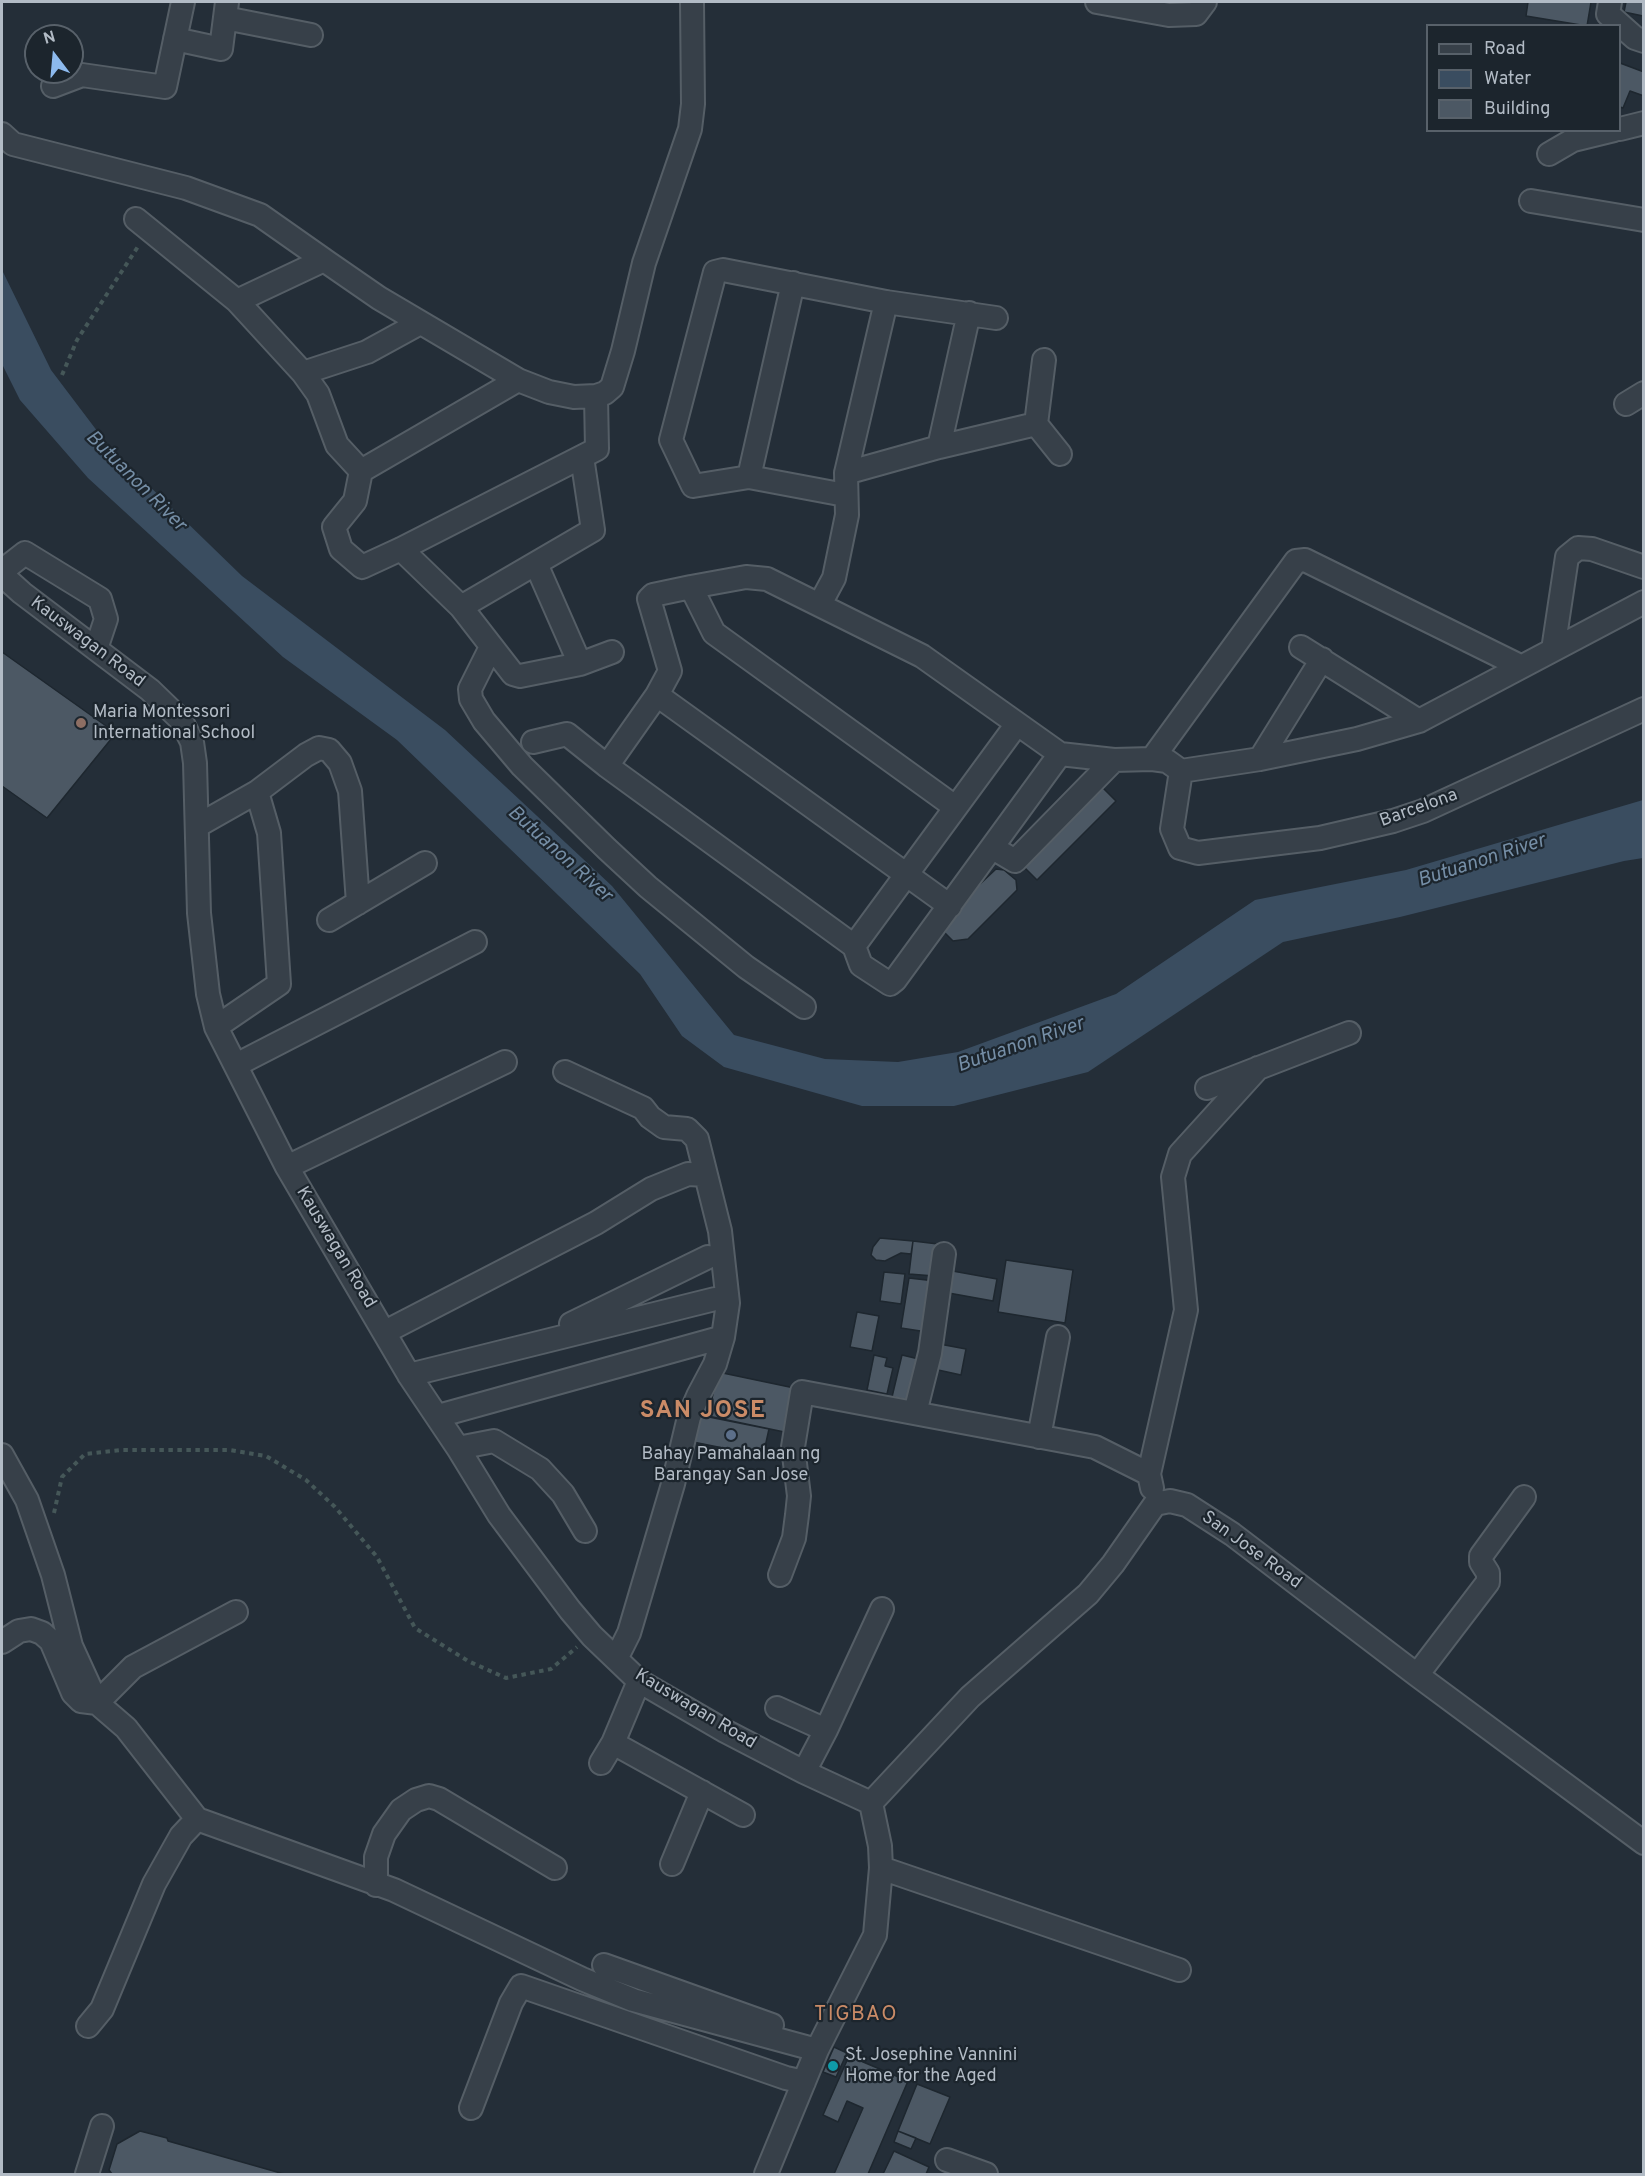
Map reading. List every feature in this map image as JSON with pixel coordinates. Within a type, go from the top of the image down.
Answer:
[{"type":"street","points":[[53,86],[82,75],[165,87],[183,2]]},
{"type":"street","points":[[2,134],[13,144],[186,188],[260,215],[420,323],[518,380],[549,392],[574,397],[596,396],[612,387],[644,263],[690,129],[693,104],[692,2]]},
{"type":"street","points":[[1097,2],[1169,15],[1196,14],[1205,2]]},
{"type":"street","points":[[1610,2],[1608,14],[1619,24]]},
{"type":"street","points":[[175,39],[221,49],[226,10],[311,35]]},
{"type":"street","points":[[1621,26],[1635,38],[1644,41]]},
{"type":"street","points":[[1621,129],[1644,123]]},
{"type":"street","points":[[1549,154],[1573,140],[1606,132]]},
{"type":"street","points":[[1531,201],[1644,220]]},
{"type":"street","points":[[142,224],[237,301],[303,373],[318,394],[337,445],[361,471]]},
{"type":"street","points":[[237,301],[324,260]]},
{"type":"street","points":[[996,318],[886,302],[723,270],[715,272],[671,440],[693,486],[749,477],[845,484],[939,447],[1036,424]]},
{"type":"street","points":[[749,477],[793,283]]},
{"type":"street","points":[[820,604],[834,578],[847,515],[845,484],[886,302]]},
{"type":"street","points":[[939,447],[969,313]]},
{"type":"street","points":[[303,373],[367,352],[420,323]]},
{"type":"street","points":[[1044,360],[1036,424],[1060,454]]},
{"type":"street","points":[[518,380],[361,471],[355,501],[334,527],[341,549],[362,567],[597,449],[596,396]]},
{"type":"street","points":[[461,607],[593,530],[582,457]]},
{"type":"street","points":[[1553,650],[1567,557],[1578,548],[1592,549],[1644,567]]},
{"type":"street","points":[[401,549],[461,607],[513,674],[520,676],[580,664],[612,652]]},
{"type":"street","points":[[2,573],[25,553],[100,599],[106,619],[96,649]]},
{"type":"street","points":[[1152,759],[1296,561],[1305,560],[1520,666]]},
{"type":"street","points":[[536,564],[580,664]]},
{"type":"street","name":"Kauswagan Road","points":[[2,573],[21,593],[150,690],[181,720],[192,742],[195,763],[200,923],[208,994],[216,1027],[287,1167],[409,1375],[438,1416],[499,1515],[570,1610],[639,1681],[725,1731],[804,1772],[871,1803]]},
{"type":"street","points":[[607,766],[669,674],[670,668],[649,599],[653,595],[691,586],[746,577],[767,579],[922,656],[1060,754],[1114,760],[1167,761],[1181,771],[1260,759],[1357,739],[1419,721],[1644,602]]},
{"type":"street","points":[[691,586],[714,633],[955,807]]},
{"type":"street","points":[[491,647],[470,689],[471,699],[483,721],[522,766],[648,887],[746,967],[804,1007]]},
{"type":"street","points":[[1301,647],[1419,721]]},
{"type":"street","points":[[1260,759],[1322,659]]},
{"type":"street","points":[[657,694],[950,906]]},
{"type":"street","name":"Barcelona","points":[[1181,771],[1172,829],[1180,848],[1198,853],[1309,839],[1393,821],[1451,799],[1644,709]]},
{"type":"street","points":[[854,946],[1017,724]]},
{"type":"street","points":[[533,742],[567,734],[607,766],[854,946],[861,965],[890,984],[993,848],[1060,754]]},
{"type":"street","points":[[197,826],[257,792],[306,755],[319,748],[329,750],[340,763],[350,791],[358,903]]},
{"type":"street","points":[[993,848],[1015,861],[1114,760]]},
{"type":"street","points":[[216,1027],[279,984],[269,833],[257,792]]},
{"type":"street","points":[[329,920],[425,863]]},
{"type":"street","points":[[236,1065],[475,942]]},
{"type":"street","points":[[1207,1088],[1349,1033]]},
{"type":"street","points":[[287,1167],[505,1062]]},
{"type":"street","points":[[766,2175],[819,2046],[875,1935],[881,1868],[880,1846],[871,1803],[970,1697],[1088,1594],[1113,1564],[1155,1504],[1149,1474],[1186,1310],[1173,1177],[1180,1154],[1258,1068]]},
{"type":"street","points":[[565,1072],[643,1108],[650,1117],[664,1127],[687,1129],[698,1139],[720,1231],[728,1303],[723,1338],[715,1364],[689,1417],[673,1484],[629,1633],[616,1659]]},
{"type":"street","points":[[385,1332],[596,1223],[651,1189],[688,1174],[706,1175]]},
{"type":"street","points":[[915,1413],[930,1353],[944,1254]]},
{"type":"street","points":[[532,1344],[708,1257]]},
{"type":"street","points":[[671,1276],[678,1308]]},
{"type":"street","points":[[409,1375],[715,1299]]},
{"type":"street","points":[[1039,1437],[1058,1337]]},
{"type":"street","points":[[438,1416],[723,1338]]},
{"type":"street","points":[[780,1575],[794,1538],[797,1515],[799,1496],[793,1447],[802,1392],[1095,1447],[1149,1474]]},
{"type":"street","points":[[458,1448],[494,1441],[540,1469],[563,1494],[585,1531]]},
{"type":"street","points":[[2,1455],[27,1500],[53,1575],[71,1646],[97,1703],[126,1728],[197,1819],[394,1890],[582,1979],[633,2000],[819,2046]]},
{"type":"street","points":[[1417,1675],[1488,1582],[1488,1573],[1481,1562],[1481,1556],[1524,1497]]},
{"type":"street","name":"San Jose Road","points":[[1155,1504],[1170,1502],[1187,1505],[1232,1534],[1417,1675],[1644,1843]]},
{"type":"street","points":[[804,1772],[882,1609]]},
{"type":"street","points":[[97,1703],[133,1666],[236,1612]]},
{"type":"street","points":[[2,1642],[19,1631],[31,1629],[42,1633],[51,1641],[73,1693],[81,1701],[97,1703]]},
{"type":"street","points":[[601,1762],[613,1743],[639,1681]]},
{"type":"street","points":[[777,1707],[826,1730]]},
{"type":"street","points":[[613,1743],[742,1815]]},
{"type":"street","points":[[672,1864],[702,1792]]},
{"type":"street","points":[[376,1885],[376,1857],[384,1834],[401,1810],[416,1800],[429,1796],[439,1799],[555,1868]]},
{"type":"street","points":[[88,2026],[102,2008],[154,1884],[181,1836],[197,1819]]},
{"type":"street","points":[[881,1868],[1179,1970]]},
{"type":"street","points":[[604,1965],[819,2046]]},
{"type":"street","points":[[471,2108],[511,2003],[521,1986],[786,2078],[804,2082]]},
{"type":"street","points":[[87,2175],[102,2126]]},
{"type":"street","points":[[947,2160],[977,2173]]},
{"type":"path","points":[[62,375],[77,340],[142,224]]},
{"type":"path","points":[[53,1517],[62,1477],[85,1454],[121,1450],[230,1449],[266,1455],[306,1480],[335,1507],[377,1557],[415,1628],[468,1661],[506,1678],[550,1669],[592,1635]]},
{"type":"water","name":"Butuanon River","points":[[2,270],[51,370],[110,448],[242,576],[445,730],[612,886],[734,1035],[825,1059],[898,1062],[958,1052],[1116,994],[1255,900],[1406,870],[1643,800],[1643,858],[1400,917],[1283,942],[1088,1072],[954,1106],[862,1106],[724,1067],[682,1036],[640,974],[397,740],[283,657],[88,478],[20,400],[2,364]]},
{"type":"building","points":[[1528,2],[1591,2],[1587,24],[1526,16]]},
{"type":"building","points":[[1626,2],[1644,2],[1643,16],[1624,12]]},
{"type":"building","points":[[1621,63],[1644,72],[1644,96],[1630,91],[1623,108],[1621,107]]},
{"type":"building","points":[[2,652],[116,733],[47,818],[2,786]]},
{"type":"building","points":[[1102,787],[1116,801],[1037,880],[1023,866]]},
{"type":"building","points":[[996,869],[1004,870],[1016,880],[1017,890],[968,939],[953,941],[944,932],[945,917]]},
{"type":"building","points":[[880,1238],[913,1241],[911,1254],[901,1253],[885,1261],[876,1260],[871,1255],[873,1247]]},
{"type":"building","points":[[913,1241],[938,1244],[934,1276],[909,1274]]},
{"type":"building","points":[[1006,1260],[1073,1270],[1065,1323],[998,1312]]},
{"type":"building","points":[[947,1270],[997,1279],[993,1301],[943,1292]]},
{"type":"building","points":[[884,1272],[905,1274],[901,1304],[880,1301]]},
{"type":"building","points":[[909,1278],[935,1281],[927,1332],[901,1328]]},
{"type":"building","points":[[857,1312],[879,1316],[872,1351],[850,1347]]},
{"type":"building","points":[[934,1343],[966,1349],[961,1375],[929,1368]]},
{"type":"building","points":[[874,1355],[887,1358],[885,1366],[893,1368],[887,1394],[867,1390]]},
{"type":"building","points":[[902,1355],[923,1360],[914,1401],[892,1397]]},
{"type":"building","points":[[718,1372],[799,1389],[789,1433],[708,1416]]},
{"type":"building","name":"Bahay Pamahalaan ng Barangay San Jose","points":[[699,1415],[769,1429],[763,1456],[693,1442]]},
{"type":"building","name":"St. Josephine Vannini Home for the Aged","points":[[834,2047],[847,2053],[836,2077],[823,2072]]},
{"type":"building","points":[[849,2056],[908,2081],[868,2174],[834,2174],[863,2108],[847,2101],[838,2122],[823,2115]]},
{"type":"building","points":[[917,2084],[950,2097],[930,2144],[898,2131]]},
{"type":"building","points":[[140,2131],[284,2174],[112,2174],[109,2170],[117,2144]]},
{"type":"building","points":[[898,2131],[916,2138],[911,2149],[894,2142]]},
{"type":"building","points":[[894,2151],[929,2167],[926,2174],[883,2174]]},
{"type":"place","name":"Maria Montessori International School","points":[[81,723]]},
{"type":"place","name":"Bahay Pamahalaan ng Barangay San Jose","points":[[731,1435]]},
{"type":"place","name":"St. Josephine Vannini Home for the Aged","points":[[833,2066]]},
{"type":"district","name":"SAN JOSE","points":[[703,1412]]},
{"type":"district","name":"TIGBAO","points":[[856,2016]]}]
